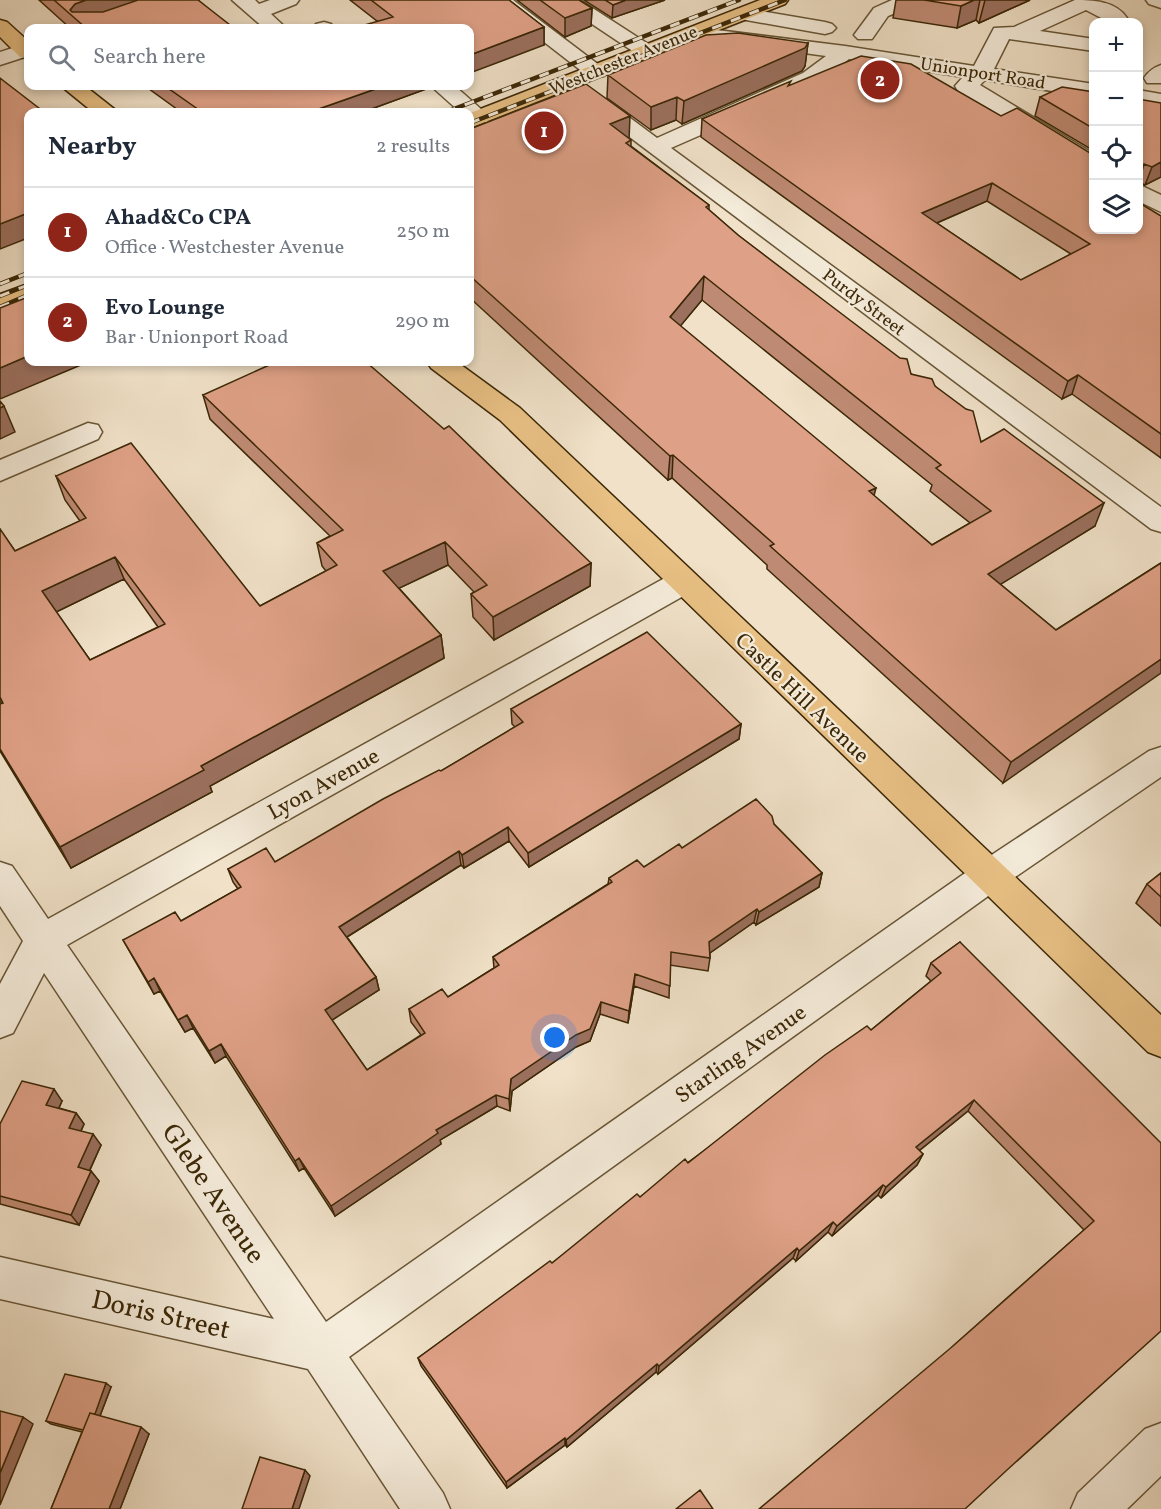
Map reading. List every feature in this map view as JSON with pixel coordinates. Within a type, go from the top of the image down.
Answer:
[{"type":"main road","name":"Westchester Avenue","points":[[474,119],[778,0]]},
{"type":"main road","points":[[0,26],[24,47]]},
{"type":"main road","points":[[77,90],[102,108]]},
{"type":"main road","points":[[0,303],[24,294]]},
{"type":"main road","name":"Castle Hill Avenue","points":[[445,366],[510,414],[1161,1040]]},
{"type":"main road","points":[[468,366],[510,414]]},
{"type":"street","points":[[249,6],[289,0]]},
{"type":"street","points":[[486,0],[526,30],[560,47]]},
{"type":"street","points":[[500,0],[560,47],[596,71]]},
{"type":"street","points":[[566,0],[596,20],[609,22],[648,51]]},
{"type":"street","points":[[865,35],[881,12],[910,0]]},
{"type":"street","points":[[1156,0],[1161,2]]},
{"type":"street","points":[[1017,34],[1087,2],[1117,18]]},
{"type":"street","points":[[249,6],[271,24]]},
{"type":"street","name":"Unionport Road","points":[[742,14],[865,35],[1089,90]]},
{"type":"street","points":[[1089,44],[1000,32],[987,64],[966,86],[1089,161]]},
{"type":"street","name":"Unionport Road","points":[[693,33],[845,52],[987,64],[1038,61]]},
{"type":"street","points":[[0,59],[24,51]]},
{"type":"street","points":[[654,147],[811,78],[845,52]]},
{"type":"street","name":"Purdy Street","points":[[567,82],[1161,522]]},
{"type":"street","points":[[446,90],[463,108]]},
{"type":"street","points":[[1143,98],[1161,101]]},
{"type":"street","points":[[1143,194],[1161,205]]},
{"type":"street","points":[[0,471],[88,432]]},
{"type":"street","name":"Lyon Avenue","points":[[42,940],[683,582]]},
{"type":"street","name":"Starling Avenue","points":[[321,1351],[990,875],[1161,760]]},
{"type":"street","name":"Glebe Avenue","points":[[0,877],[427,1509]]},
{"type":"street","points":[[0,1021],[42,940]]},
{"type":"street","name":"Doris Street","points":[[0,1278],[321,1351]]},
{"type":"street","points":[[1094,1509],[1161,1445]]},
{"type":"building","points":[[54,0],[86,0],[75,4],[70,10],[72,12],[103,12],[138,0],[198,0],[229,24],[81,24]]},
{"type":"building","points":[[371,0],[509,0],[544,27],[474,53],[474,24],[368,24],[393,17]]},
{"type":"building","points":[[540,0],[579,0],[592,8],[565,18]]},
{"type":"building","points":[[605,0],[626,0],[613,5]]},
{"type":"building","points":[[924,0],[974,0],[961,6]]},
{"type":"building","points":[[738,33],[808,43],[805,48],[684,101],[677,97],[651,107],[608,75],[706,35]]},
{"type":"building","points":[[861,56],[911,64],[1001,116],[1017,108],[1089,152],[1089,234],[1143,234],[1143,205],[1161,216],[1161,434],[1078,375],[1068,381],[702,119],[791,81],[788,86]],"holes":[[[992,183],[1090,244],[1021,280],[922,213]]]},
{"type":"building","points":[[0,78],[39,108],[24,108],[24,215],[0,224]]},
{"type":"building","points":[[586,84],[630,116],[610,124],[631,140],[626,143],[709,205],[706,207],[738,235],[900,358],[907,359],[911,374],[932,379],[935,386],[966,409],[973,411],[981,442],[1004,429],[1104,503],[988,574],[1056,630],[1161,563],[1161,659],[1011,762],[770,546],[774,544],[673,455],[670,456],[474,280],[474,127]],"holes":[[[704,276],[941,465],[936,468],[991,511],[932,545],[869,491],[876,488],[670,317]]]},
{"type":"building","points":[[1062,87],[1089,91],[1089,126],[1040,97]]},
{"type":"building","points":[[171,90],[373,90],[321,108],[196,108]]},
{"type":"building","points":[[1143,100],[1161,103],[1161,162],[1152,167],[1144,164],[1143,168]]},
{"type":"building","points":[[24,299],[24,358],[0,368],[0,308]]},
{"type":"building","points":[[267,366],[371,366],[444,429],[449,426],[591,563],[493,617],[471,594],[487,585],[445,542],[383,571],[441,635],[201,766],[204,770],[60,847],[0,749],[0,704],[3,703],[0,697],[0,529],[15,551],[86,518],[56,476],[131,443],[260,606],[337,565],[317,543],[343,530],[203,395]],"holes":[[[115,557],[165,624],[90,660],[42,591]]]},
{"type":"building","points":[[647,632],[741,724],[528,853],[508,827],[462,855],[459,851],[339,927],[376,977],[325,1010],[367,1070],[425,1033],[409,1009],[442,989],[448,997],[499,965],[493,957],[612,882],[609,878],[637,860],[644,867],[679,844],[682,848],[756,799],[772,816],[774,824],[822,873],[759,912],[757,909],[709,942],[710,958],[671,952],[670,986],[635,974],[629,1011],[601,1002],[590,1029],[576,1035],[511,1079],[509,1099],[496,1095],[436,1130],[438,1133],[331,1206],[299,1158],[295,1161],[221,1044],[209,1051],[187,1015],[178,1020],[154,978],[148,982],[123,940],[175,912],[181,921],[241,887],[228,869],[266,848],[275,862],[383,799],[441,771],[523,722],[511,709]]},
{"type":"building","points":[[1161,873],[1161,897],[1147,884]]},
{"type":"building","points":[[960,942],[1161,1143],[1161,1331],[965,1509],[759,1509],[953,1346],[1094,1221],[974,1100],[916,1147],[923,1154],[886,1187],[883,1185],[837,1226],[833,1222],[799,1251],[797,1248],[659,1366],[657,1364],[566,1440],[565,1438],[506,1482],[418,1358],[550,1261],[552,1263],[637,1194],[640,1197],[685,1159],[688,1163],[825,1055],[867,1026],[871,1030],[941,973],[931,963]]},
{"type":"building","points":[[22,1081],[54,1089],[46,1105],[76,1113],[69,1128],[93,1134],[78,1167],[91,1171],[71,1215],[0,1196],[0,1124]]},
{"type":"building","points":[[65,1374],[106,1383],[95,1414],[90,1413],[83,1430],[46,1421]]},
{"type":"building","points":[[0,1411],[23,1417],[0,1473]]},
{"type":"building","points":[[90,1413],[141,1427],[109,1509],[51,1509]]},
{"type":"building","points":[[260,1457],[305,1470],[292,1509],[242,1509]]},
{"type":"building","points":[[700,1490],[713,1509],[676,1509]]},
{"type":"railway","points":[[456,108],[739,0]]},
{"type":"railway","points":[[474,121],[785,0]]},
{"type":"railway","points":[[0,284],[24,275]]},
{"type":"railway","points":[[0,296],[24,287]]},
{"type":"railway","points":[[0,307],[24,297]]},
{"type":"place","name":"Evo Lounge","points":[[880,80]]},
{"type":"place","name":"Ahad&Co CPA","points":[[544,131]]}]
